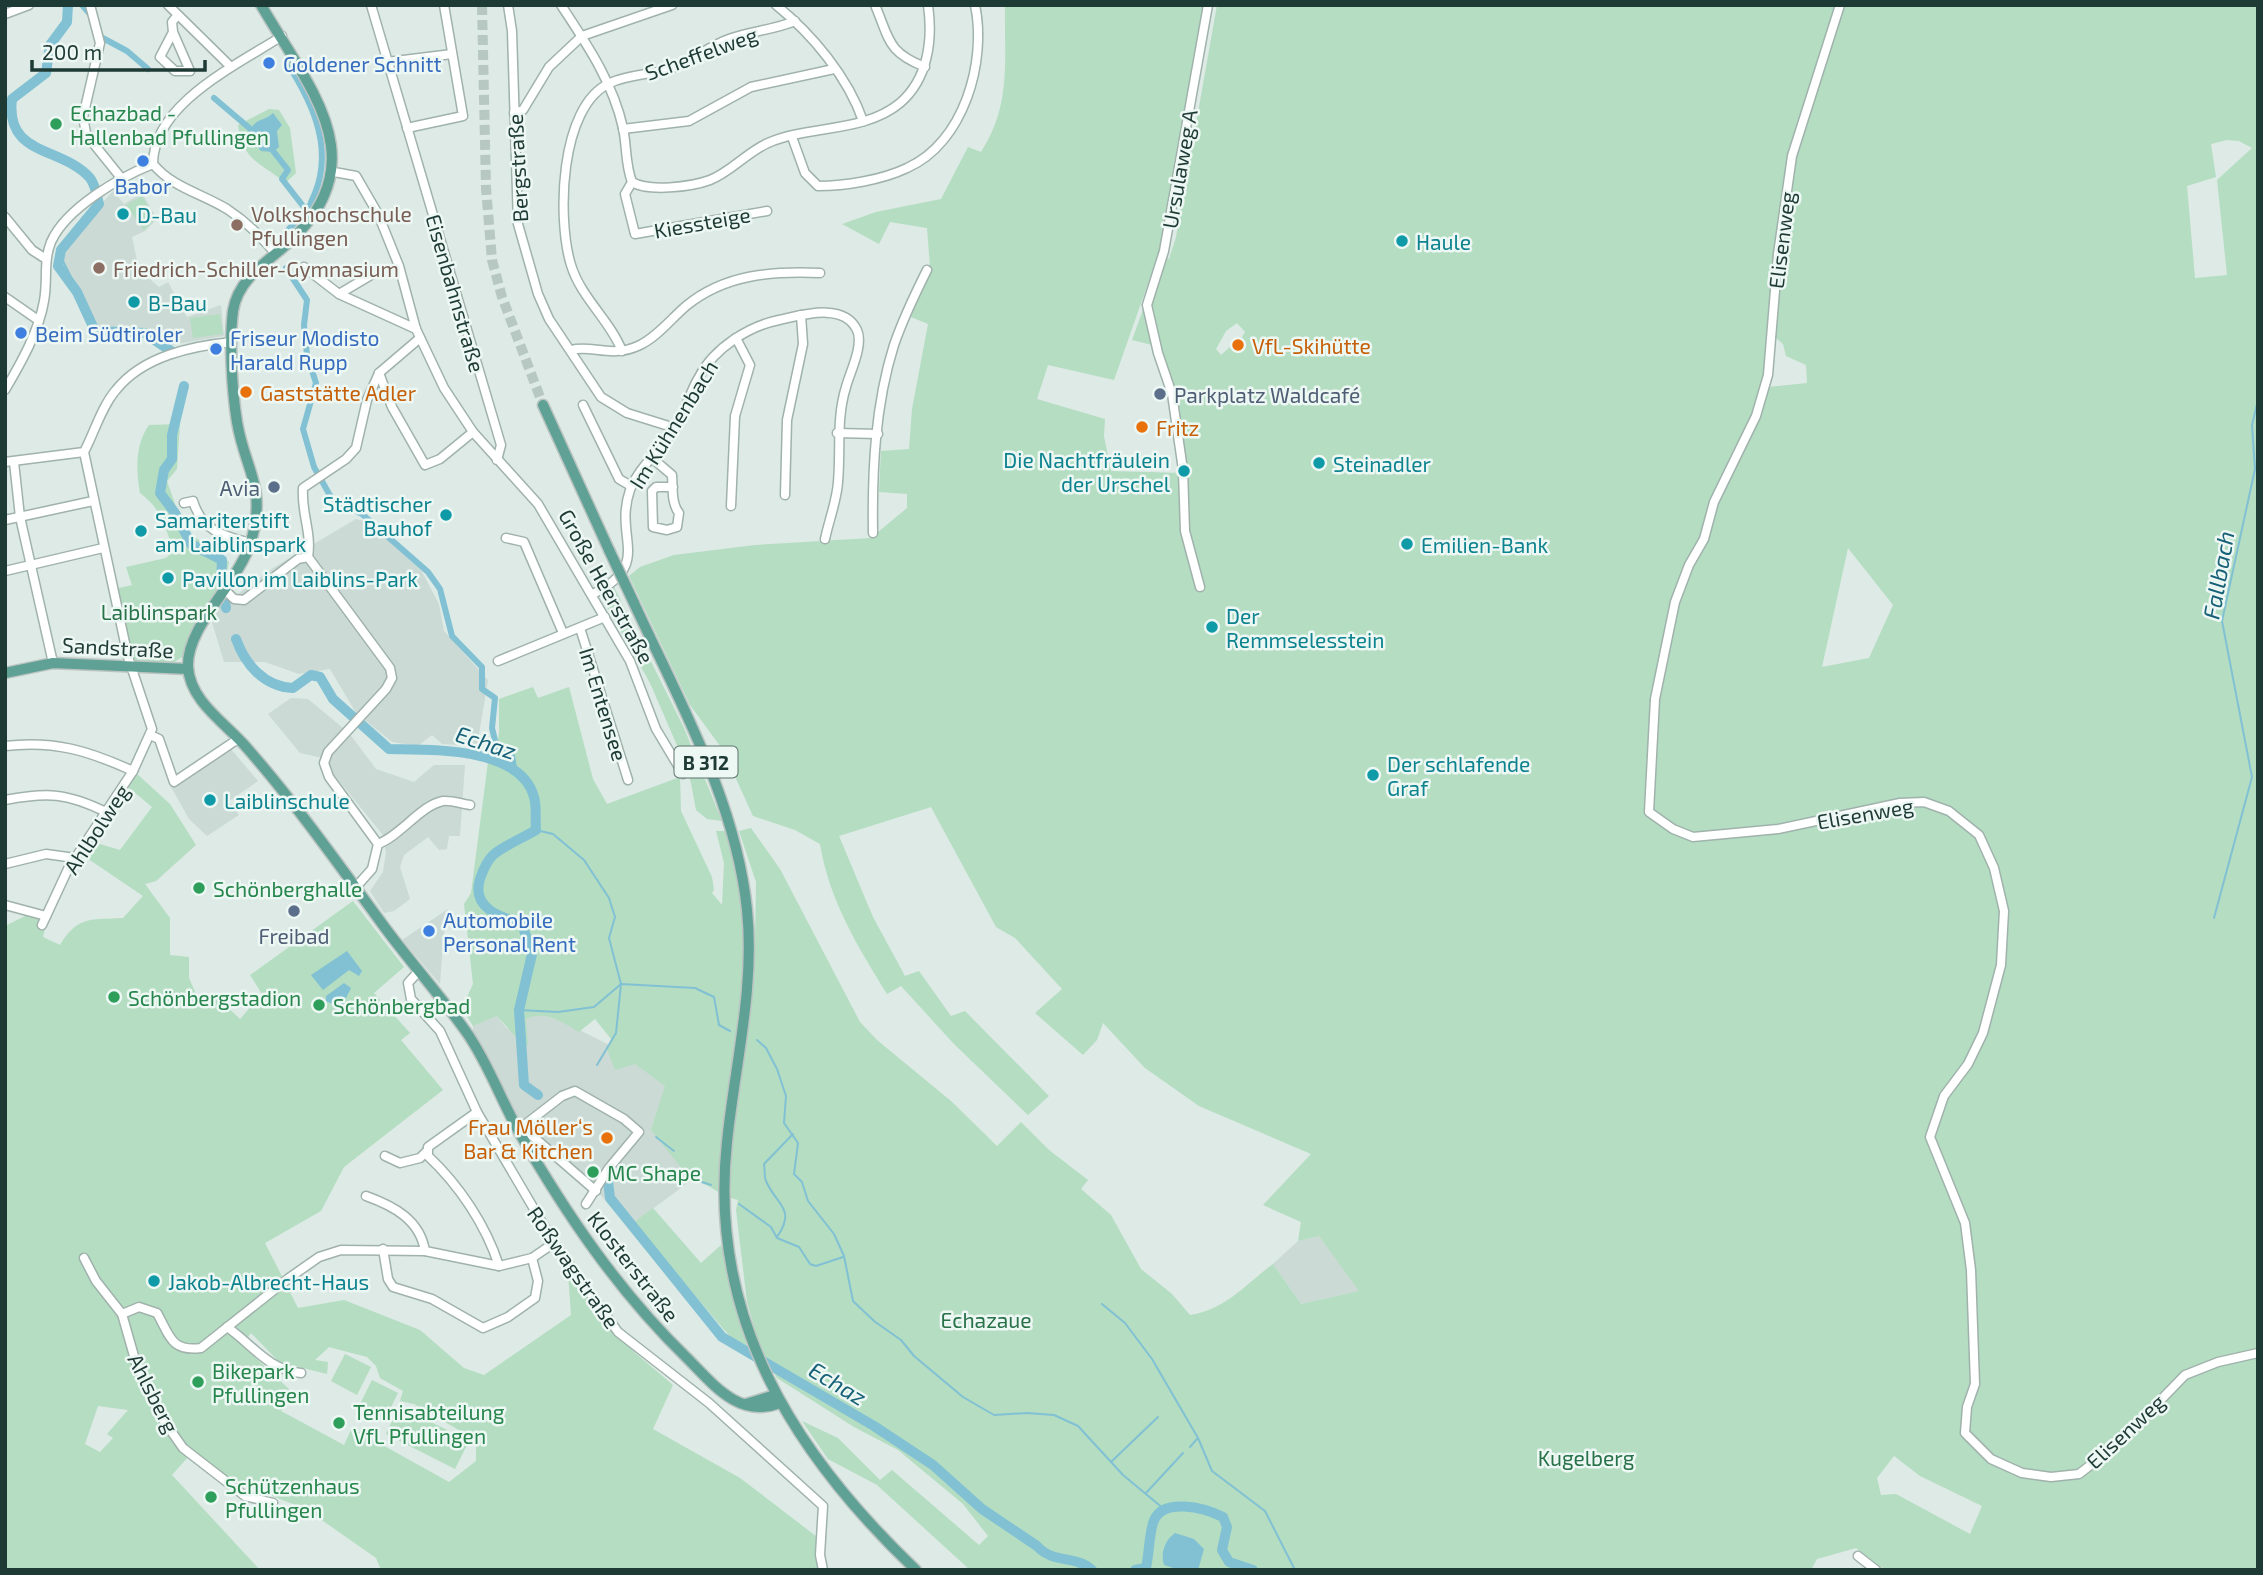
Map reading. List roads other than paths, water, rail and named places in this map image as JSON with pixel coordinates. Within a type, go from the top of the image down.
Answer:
[{"type":"main road","points":[[188,669],[189,651],[195,635],[228,588],[251,543],[258,502],[256,482],[238,427],[232,341],[233,313],[240,290],[259,267],[276,254],[312,217],[329,190],[334,172],[330,136],[320,108],[282,36],[261,5]]},
{"type":"main road","name":"B 312","points":[[543,405],[725,810],[742,876],[748,931],[748,979],[727,1143],[724,1204],[730,1265],[745,1323],[761,1367],[800,1436],[865,1517],[916,1570]]},
{"type":"main road","name":"Sandstraße","points":[[5,673],[53,663],[188,669]]},
{"type":"main road","name":"Klosterstraße","points":[[188,669],[201,699],[239,739],[469,1036],[564,1206],[622,1288],[658,1330],[720,1391],[744,1405]]},
{"type":"main road","points":[[758,1401],[761,1367]]},
{"type":"main road","points":[[744,1405],[777,1399]]},
{"type":"main road","points":[[744,1405],[764,1408],[777,1399]]},
{"type":"street","points":[[5,14],[29,5]]},
{"type":"street","points":[[90,5],[100,43],[83,117],[86,133],[122,179]]},
{"type":"street","points":[[168,5],[232,67]]},
{"type":"street","name":"Eisenbahnstraße","points":[[371,5],[500,445],[497,460]]},
{"type":"street","points":[[407,128],[460,119],[463,114],[444,5]]},
{"type":"street","name":"Bergstraße","points":[[508,5],[512,31],[519,224],[538,294],[549,319],[601,397],[627,413],[675,428]]},
{"type":"street","name":"Kiessteige","points":[[561,5],[608,83],[623,129],[626,166],[632,182],[625,194],[635,234],[766,211]]},
{"type":"street","points":[[514,113],[523,110],[549,67],[582,37],[672,5]]},
{"type":"street","points":[[776,5],[795,21],[834,69],[856,101],[863,121]]},
{"type":"street","points":[[875,5],[895,51],[901,58],[925,66]]},
{"type":"street","points":[[632,182],[651,189],[709,180],[769,143],[863,121],[898,104],[914,88],[925,66],[931,25],[928,5]]},
{"type":"street","points":[[792,137],[805,173],[818,186],[838,186],[908,168],[935,148],[960,114],[975,83],[978,18],[975,5]]},
{"type":"street","name":"Ursulaweg A","points":[[1200,587],[1185,531],[1183,473],[1172,394],[1152,331],[1147,304],[1164,251],[1208,5]]},
{"type":"street","name":"Elisenweg","points":[[1840,5],[1792,156],[1778,254],[1768,375],[1756,416],[1714,502],[1704,539],[1689,565],[1673,613],[1655,699],[1649,812],[1673,829],[1693,837],[1778,829],[1900,803],[1924,802],[1949,811],[1979,835],[1994,868],[2004,911],[2001,965],[1983,1034],[1968,1064],[1944,1096],[1930,1137],[1965,1223],[1975,1332],[1975,1384],[1964,1423],[1965,1433],[1972,1443],[2007,1469],[2051,1477],[2079,1474],[2119,1443],[2151,1407],[2185,1375],[2218,1362],[2258,1353]]},
{"type":"street","points":[[173,32],[160,57],[175,71],[190,71],[173,32],[172,22],[177,16]]},
{"type":"street","name":"Scheffelweg","points":[[608,83],[673,68],[729,39],[795,21]]},
{"type":"street","points":[[276,254],[253,226],[226,208],[167,180],[153,164],[157,138],[186,101],[232,67],[282,36]]},
{"type":"street","points":[[387,62],[452,54]]},
{"type":"street","points":[[623,129],[690,121],[751,87],[834,69]]},
{"type":"street","points":[[608,83],[586,106],[565,156],[563,201],[570,264],[581,288],[616,335],[622,351]]},
{"type":"street","points":[[5,390],[9,374],[38,320],[45,299],[46,259],[53,239],[98,193],[153,164]]},
{"type":"street","name":"Große Heerstraße","points":[[334,172],[356,176],[378,214],[399,266],[418,334],[444,388],[473,432],[536,500],[630,660],[656,729],[683,774]]},
{"type":"street","points":[[5,217],[32,250],[46,259]]},
{"type":"street","points":[[304,267],[339,295],[418,334],[379,373],[367,400],[356,448],[303,488],[302,503],[311,538],[308,557],[390,668],[392,678],[386,689],[328,752],[324,762],[329,777],[378,844],[372,869],[356,887]]},
{"type":"street","points":[[873,533],[883,388],[927,270]]},
{"type":"street","points":[[571,349],[622,351],[643,344],[696,298],[728,281],[758,274],[820,273]]},
{"type":"street","points":[[339,295],[371,275]]},
{"type":"street","points":[[5,296],[38,320]]},
{"type":"street","name":"Im Kühnenbach","points":[[593,594],[618,581],[627,565],[624,514],[631,486],[675,428],[700,374],[719,352],[736,338],[768,322],[801,315],[832,313],[849,319],[858,331],[860,341],[843,398],[837,433],[838,482],[825,539]]},
{"type":"street","points":[[785,495],[787,420],[803,344],[801,315]]},
{"type":"street","points":[[730,506],[735,416],[750,365],[736,338]]},
{"type":"street","points":[[232,341],[178,351],[131,376],[114,391],[84,452],[103,548],[132,667],[152,723],[150,735],[159,739],[174,782],[239,739]]},
{"type":"street","points":[[379,373],[392,407],[425,465],[440,459],[473,432]]},
{"type":"street","points":[[583,405],[619,479],[631,486]]},
{"type":"street","points":[[837,433],[878,434]]},
{"type":"street","points":[[53,663],[9,462],[84,452]]},
{"type":"street","points":[[652,458],[672,475],[673,487],[674,507],[679,513],[677,527],[667,530],[653,527],[652,491],[656,487],[673,487]]},
{"type":"street","points":[[191,491],[189,502],[211,531],[251,543]]},
{"type":"street","points":[[5,520],[93,501]]},
{"type":"street","name":"Im Entensee","points":[[506,538],[524,542],[563,634]]},
{"type":"street","points":[[5,571],[103,548]]},
{"type":"street","points":[[228,588],[234,599],[244,600],[298,558],[308,557]]},
{"type":"street","points":[[498,661],[605,617]]},
{"type":"street","name":"Im Entensee","points":[[580,628],[628,780]]},
{"type":"street","name":"Ahlbolweg","points":[[43,925],[75,858],[133,771],[150,735]]},
{"type":"street","points":[[5,746],[34,742],[70,746],[91,752],[133,771]]},
{"type":"street","points":[[5,800],[36,794],[76,797],[106,812]]},
{"type":"street","points":[[378,844],[390,840],[433,805],[444,801],[470,805]]},
{"type":"street","points":[[5,864],[46,854],[75,858]]},
{"type":"street","points":[[5,905],[46,916]]},
{"type":"street","name":"Roßwagstraße","points":[[418,972],[410,978],[408,993],[440,1031],[477,1112],[554,1243],[618,1332],[709,1403],[823,1506],[820,1555],[823,1570]]},
{"type":"street","name":"Klosterstraße","points":[[520,1129],[562,1096],[575,1091],[639,1132],[611,1166],[586,1204]]},
{"type":"street","points":[[385,1156],[400,1163],[420,1158],[477,1112]]},
{"type":"street","points":[[520,1129],[596,1191]]},
{"type":"street","points":[[427,1151],[428,1156],[449,1176],[481,1225],[499,1266]]},
{"type":"street","points":[[366,1196],[403,1214],[423,1237],[425,1251]]},
{"type":"street","points":[[84,1258],[96,1281],[122,1314],[139,1307],[158,1313],[176,1346],[184,1350],[201,1348],[319,1257],[341,1250],[425,1251],[499,1266],[532,1258],[554,1243]]},
{"type":"street","points":[[383,1249],[388,1279],[393,1287],[432,1299],[483,1328],[500,1322],[533,1300],[538,1281],[532,1258]]},
{"type":"street","name":"Ahlsberg","points":[[122,1314],[136,1363],[164,1422],[183,1448],[245,1496],[273,1503]]},
{"type":"street","points":[[227,1327],[247,1341],[275,1368],[300,1373]]},
{"type":"street","points":[[709,1403],[720,1391]]},
{"type":"street","points":[[1858,1556],[1876,1570]]},
{"type":"water","points":[[273,113],[282,125],[277,131],[279,147],[273,152],[261,151],[248,135],[256,123]]},
{"type":"water","points":[[347,951],[362,971],[359,976],[349,970],[323,990],[311,975]]},
{"type":"water","points":[[344,983],[351,988],[341,1008],[326,1001],[326,996]]},
{"type":"water","points":[[1175,1533],[1194,1539],[1204,1549],[1198,1570],[1179,1570],[1164,1565],[1164,1547]]},
{"type":"waterway","name":"Echaz","points":[[68,5],[67,22],[50,45],[46,73],[12,99],[12,118],[17,131],[26,141],[78,168],[90,178],[95,187],[99,204],[61,250],[58,266],[77,292],[95,331],[144,333],[171,351]]},
{"type":"waterway","points":[[82,5],[89,13]]},
{"type":"waterway","points":[[99,36],[127,51],[148,69]]},
{"type":"waterway","points":[[287,63],[306,96],[322,148],[322,166],[311,202]]},
{"type":"waterway","points":[[214,98],[254,132]]},
{"type":"waterway","points":[[270,147],[288,170],[282,179],[303,206],[305,213]]},
{"type":"waterway","points":[[281,238],[310,205]]},
{"type":"waterway","points":[[60,255],[71,277],[70,283]]},
{"type":"waterway","points":[[286,268],[307,300],[304,325],[307,355],[316,383],[303,429],[314,467],[332,499],[362,514],[428,572],[440,589],[452,636],[482,667],[482,689],[495,698],[492,728],[497,749],[512,756],[514,768]]},
{"type":"waterway","name":"Echaz","points":[[184,386],[172,435],[172,459],[164,470],[160,493],[175,513],[191,544],[222,560],[221,582],[226,608]]},
{"type":"waterway","name":"Fallbach","points":[[2214,918],[2252,777],[2222,621],[2255,469],[2252,425],[2258,400]]},
{"type":"waterway","name":"Echaz","points":[[236,639],[250,665],[273,683],[293,688],[311,675],[320,677],[333,699],[389,749],[472,754],[511,768],[525,780],[535,801],[536,830],[503,848],[488,860],[478,889],[489,910],[522,924],[532,954],[519,1010],[524,1085],[538,1095]]},
{"type":"waterway","points":[[519,1010],[558,1012],[594,1007],[621,984],[609,938],[615,917],[609,898],[584,860],[553,834],[536,830]]},
{"type":"waterway","points":[[597,1065],[616,1033],[621,984],[695,988],[714,997],[719,1025],[730,1031]]},
{"type":"waterway","points":[[757,1040],[766,1048],[777,1069],[786,1096],[784,1123],[798,1143],[794,1174],[802,1182],[808,1201],[834,1234],[844,1256],[853,1301],[874,1321],[901,1340],[914,1356],[963,1397],[994,1415],[1054,1415],[1078,1426],[1123,1475],[1164,1509]]},
{"type":"waterway","points":[[777,1237],[783,1227],[785,1213],[766,1181],[764,1164],[793,1134]]},
{"type":"waterway","points":[[656,1137],[674,1151]]},
{"type":"waterway","points":[[690,1178],[711,1185]]},
{"type":"waterway","name":"Echaz","points":[[608,1181],[610,1198],[722,1337],[874,1426],[933,1465],[982,1509],[1043,1552],[1079,1562],[1092,1570]]},
{"type":"waterway","points":[[739,1204],[771,1227],[777,1238],[799,1247],[810,1264],[816,1266],[843,1257]]},
{"type":"waterway","points":[[1102,1304],[1125,1323],[1152,1359],[1198,1438],[1212,1471],[1265,1511],[1295,1570]]},
{"type":"waterway","points":[[1111,1462],[1158,1417]]},
{"type":"waterway","points":[[1190,1447],[1197,1439]]},
{"type":"waterway","points":[[1146,1493],[1183,1453]]},
{"type":"waterway","name":"Echaz","points":[[1135,1570],[1146,1568],[1153,1523],[1158,1515],[1165,1509],[1184,1506],[1206,1510],[1223,1517],[1227,1527],[1222,1550],[1229,1562],[1253,1570]]},
{"type":"tunnel","points":[[482,5],[486,188],[492,260],[502,297],[543,405]]},
{"type":"place","name":"Goldener Schnitt","points":[[269,63]]},
{"type":"place","name":"Echazbad - Hallenbad Pfullingen","points":[[56,124]]},
{"type":"place","name":"Babor","points":[[143,161]]},
{"type":"place","name":"D-Bau","points":[[123,214]]},
{"type":"place","name":"Volkshochschule Pfullingen","points":[[237,225]]},
{"type":"place","name":"Haule","points":[[1402,241]]},
{"type":"place","name":"Friedrich-Schiller-Gymnasium","points":[[99,268]]},
{"type":"place","name":"B-Bau","points":[[134,302]]},
{"type":"place","name":"Beim Südtiroler","points":[[21,333]]},
{"type":"place","name":"VfL-Skihütte","points":[[1238,345]]},
{"type":"place","name":"Friseur Modisto Harald Rupp","points":[[216,349]]},
{"type":"place","name":"Gaststätte Adler","points":[[246,392]]},
{"type":"place","name":"Parkplatz Waldcafé","points":[[1160,394]]},
{"type":"place","name":"Fritz","points":[[1142,427]]},
{"type":"place","name":"Steinadler","points":[[1319,463]]},
{"type":"place","name":"Die Nachtfräulein der Urschel","points":[[1184,471]]},
{"type":"place","name":"Avia","points":[[274,487]]},
{"type":"place","name":"Städtischer Bauhof","points":[[446,515]]},
{"type":"place","name":"Samariterstift am Laiblinspark","points":[[141,531]]},
{"type":"place","name":"Emilien-Bank","points":[[1407,544]]},
{"type":"place","name":"Pavillon im Laiblins-Park","points":[[168,578]]},
{"type":"place","name":"Der Remmselesstein","points":[[1212,627]]},
{"type":"place","name":"Der schlafende Graf","points":[[1373,775]]},
{"type":"place","name":"Laiblinschule","points":[[210,800]]},
{"type":"place","name":"Schönberghalle","points":[[199,888]]},
{"type":"place","name":"Freibad","points":[[294,911]]},
{"type":"place","name":"Automobile Personal Rent","points":[[429,931]]},
{"type":"place","name":"Schönbergstadion","points":[[114,997]]},
{"type":"place","name":"Schönbergbad","points":[[319,1005]]},
{"type":"place","name":"Frau Möller‘s Bar & Kitchen","points":[[607,1138]]},
{"type":"place","name":"MC Shape","points":[[593,1172]]},
{"type":"place","name":"Jakob-Albrecht-Haus","points":[[154,1281]]},
{"type":"place","name":"Bikepark Pfullingen","points":[[198,1382]]},
{"type":"place","name":"Tennisabteilung VfL Pfullingen","points":[[339,1423]]},
{"type":"place","name":"Schützenhaus Pfullingen","points":[[211,1497]]},
{"type":"park label","name":"Laiblinspark","points":[[159,611]]},
{"type":"park label","name":"Echazaue","points":[[986,1319]]},
{"type":"park label","name":"Kugelberg","points":[[1586,1457]]}]
